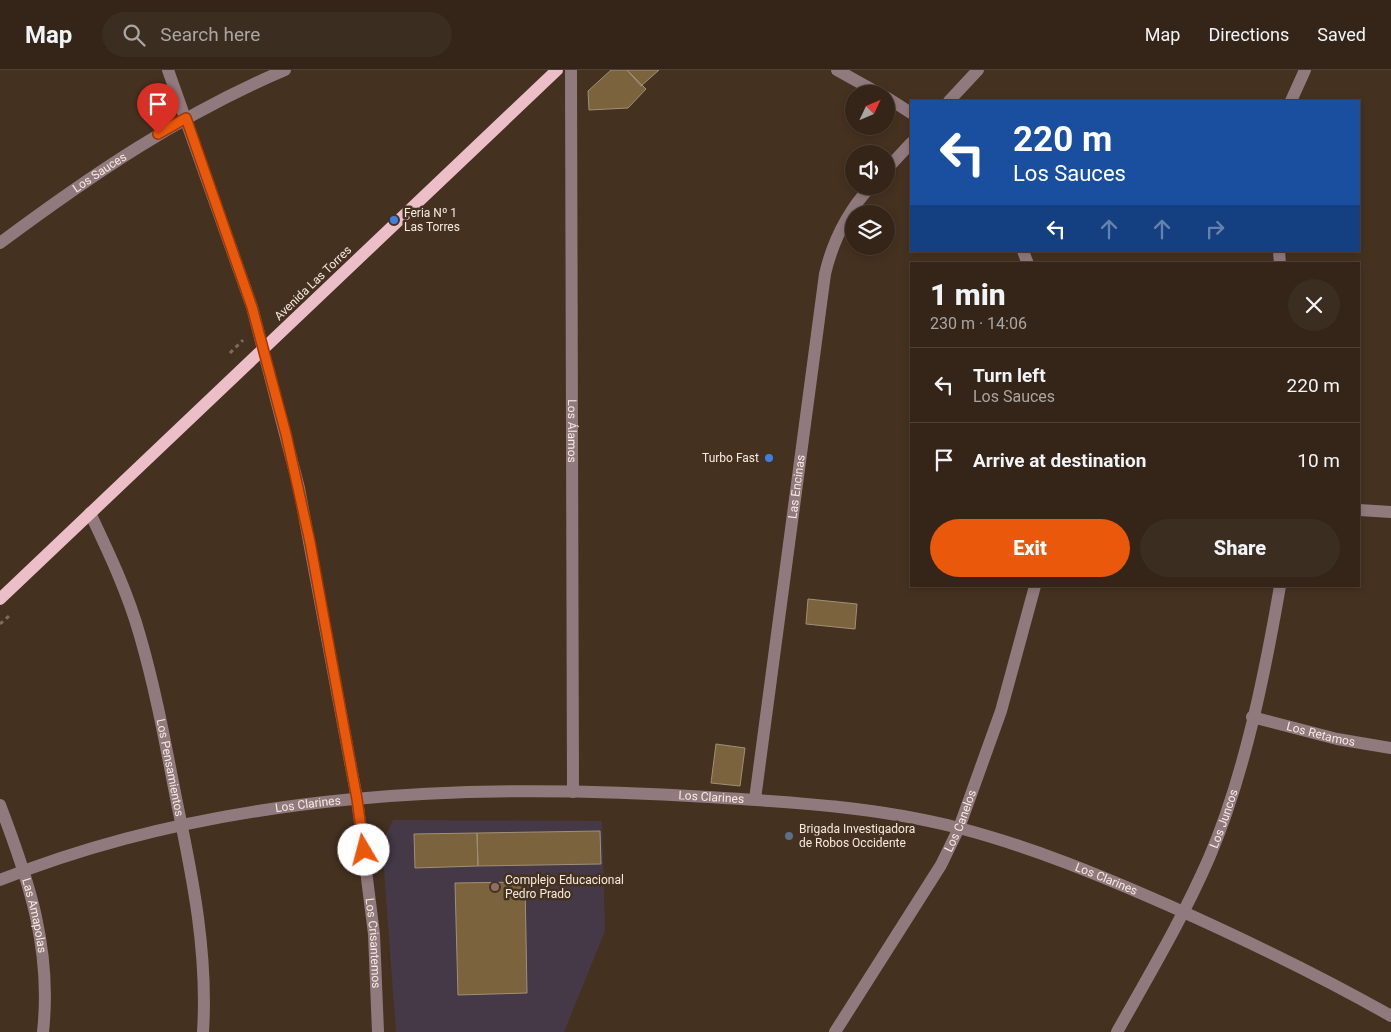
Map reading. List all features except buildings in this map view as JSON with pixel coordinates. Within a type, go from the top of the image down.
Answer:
[{"type":"main road","name":"Avenida Las Torres","points":[[0,599],[558,70]]},
{"type":"street","name":"Los Crisantemos","points":[[168,70],[252,307],[288,443],[310,542],[357,799],[374,934],[378,1032]]},
{"type":"street","name":"Los Sauces","points":[[0,243],[104,169],[186,118],[285,70]]},
{"type":"street","name":"Los Álamos","points":[[571,70],[573,792]]},
{"type":"street","points":[[837,70],[864,85]]},
{"type":"street","points":[[950,100],[978,70]]},
{"type":"street","points":[[1291,100],[1304,70]]},
{"type":"street","points":[[895,103],[910,112]]},
{"type":"street","points":[[895,160],[910,144]]},
{"type":"street","name":"Las Encinas","points":[[755,799],[825,274],[841,228],[852,209],[864,195]]},
{"type":"street","points":[[1360,510],[1391,512]]},
{"type":"street","name":"Los Pensamientos","points":[[90,513],[125,592],[140,635],[155,695],[198,913],[204,989],[203,1032]]},
{"type":"street","name":"Los Canelos","points":[[835,1032],[941,865],[959,828],[1001,710],[1035,587]]},
{"type":"street","name":"Los Juncos","points":[[1117,1032],[1184,912],[1223,823],[1252,717],[1280,587]]},
{"type":"street","name":"Los Retamos","points":[[1252,717],[1337,739],[1391,748]]},
{"type":"street","name":"Los Clarines","points":[[0,880],[77,852],[182,826],[240,815],[357,799],[429,794],[573,792],[755,799],[820,804],[885,813],[959,828],[1073,866],[1254,943],[1324,978],[1391,1016]]},
{"type":"street","name":"Las Amapolas","points":[[0,805],[25,870],[39,924],[43,953],[45,1002],[43,1032]]},
{"type":"shaded area","name":"Complejo Educacional Pedro Prado","points":[[393,820],[602,821],[605,931],[564,1032],[396,1032],[382,843]]},
{"type":"place","name":"Feria Nº 1 Las Torres","points":[[394,220]]},
{"type":"place","name":"Turbo Fast","points":[[769,458]]},
{"type":"place","name":"Brigada Investigadora de Robos Occidente","points":[[789,836]]},
{"type":"place","name":"Complejo Educacional Pedro Prado","points":[[495,887]]},
{"type":"route","points":[[158,134],[186,118],[252,307],[286,434],[310,542],[357,799],[364,850]]}]
